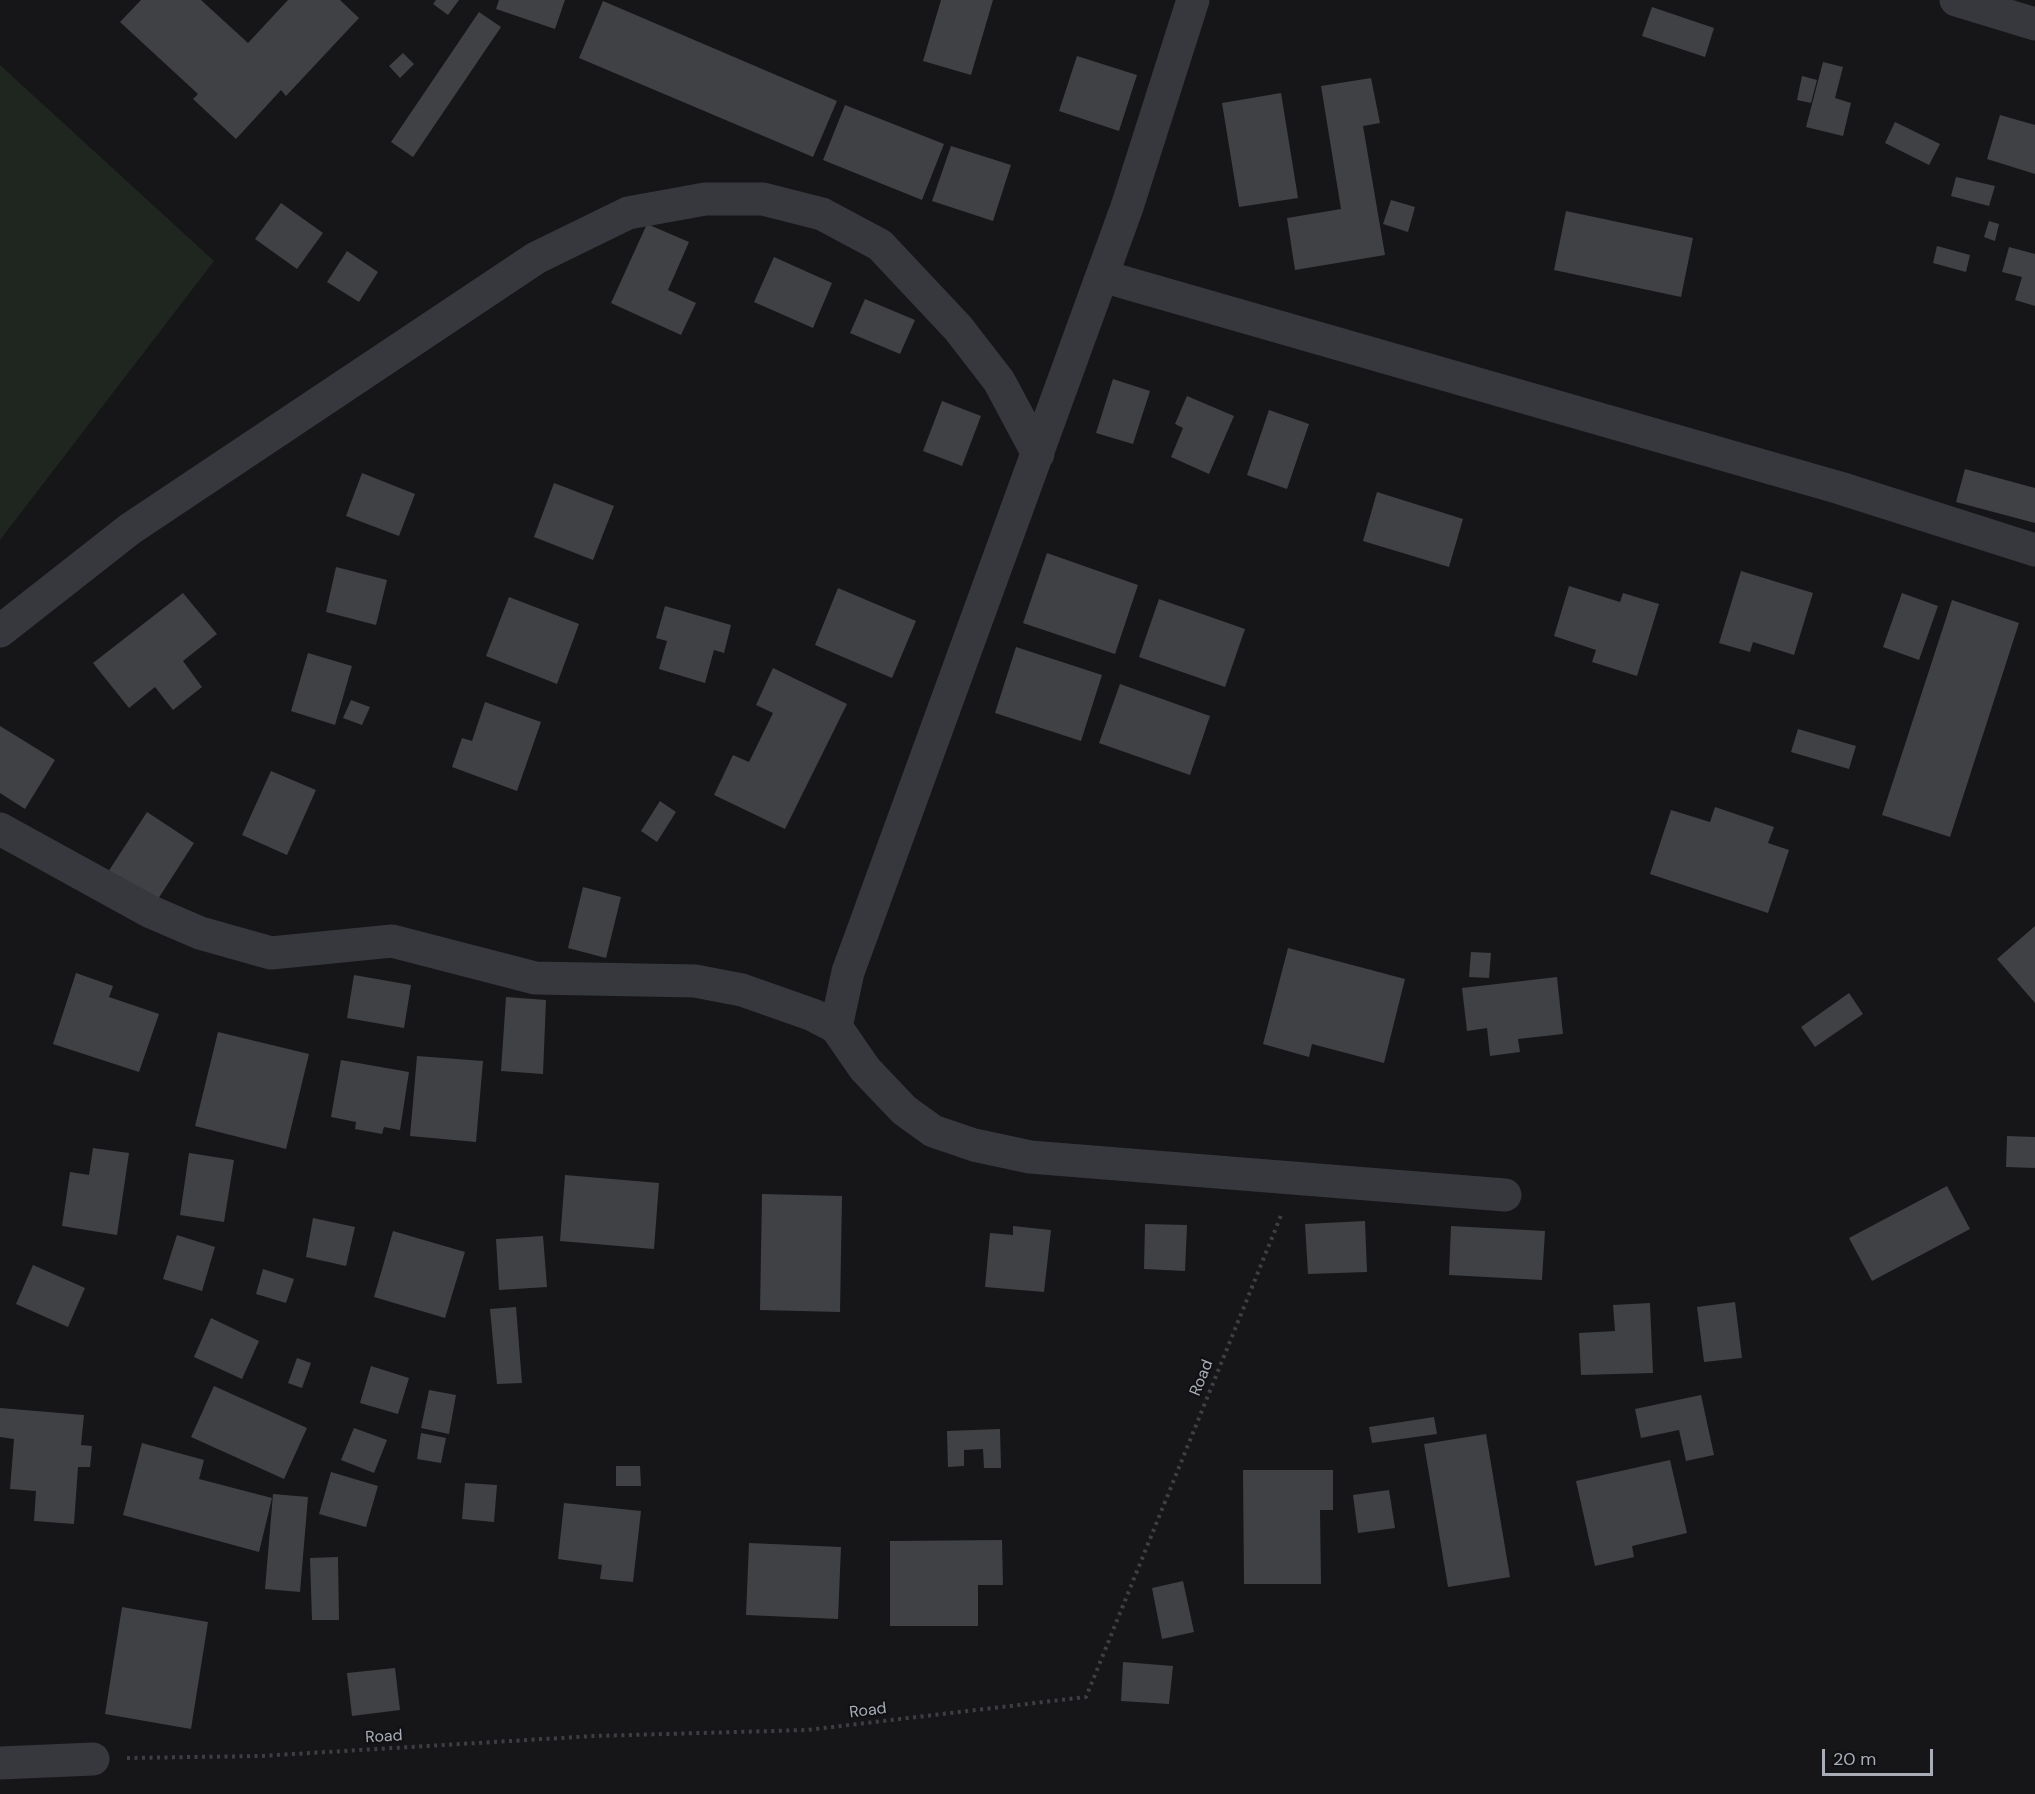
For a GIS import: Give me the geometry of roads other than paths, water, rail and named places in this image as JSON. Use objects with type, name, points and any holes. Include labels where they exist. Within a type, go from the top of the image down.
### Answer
[{"type":"street","points":[[836,1027],[848,972],[1102,276],[1194,0]]},
{"type":"street","points":[[1956,0],[2035,24]]},
{"type":"street","points":[[0,632],[139,523],[536,258],[628,213],[705,199],[763,199],[822,214],[880,245],[972,346],[999,381],[1038,454]]},
{"type":"street","points":[[1102,276],[1828,484],[2035,550]]},
{"type":"street","points":[[0,829],[149,911],[200,933],[270,953],[392,941],[535,978],[695,981],[742,990],[813,1015],[836,1027],[865,1069],[904,1110],[933,1131],[951,1138],[1030,1157],[1505,1195]]},
{"type":"street","points":[[0,1764],[93,1758]]}]
